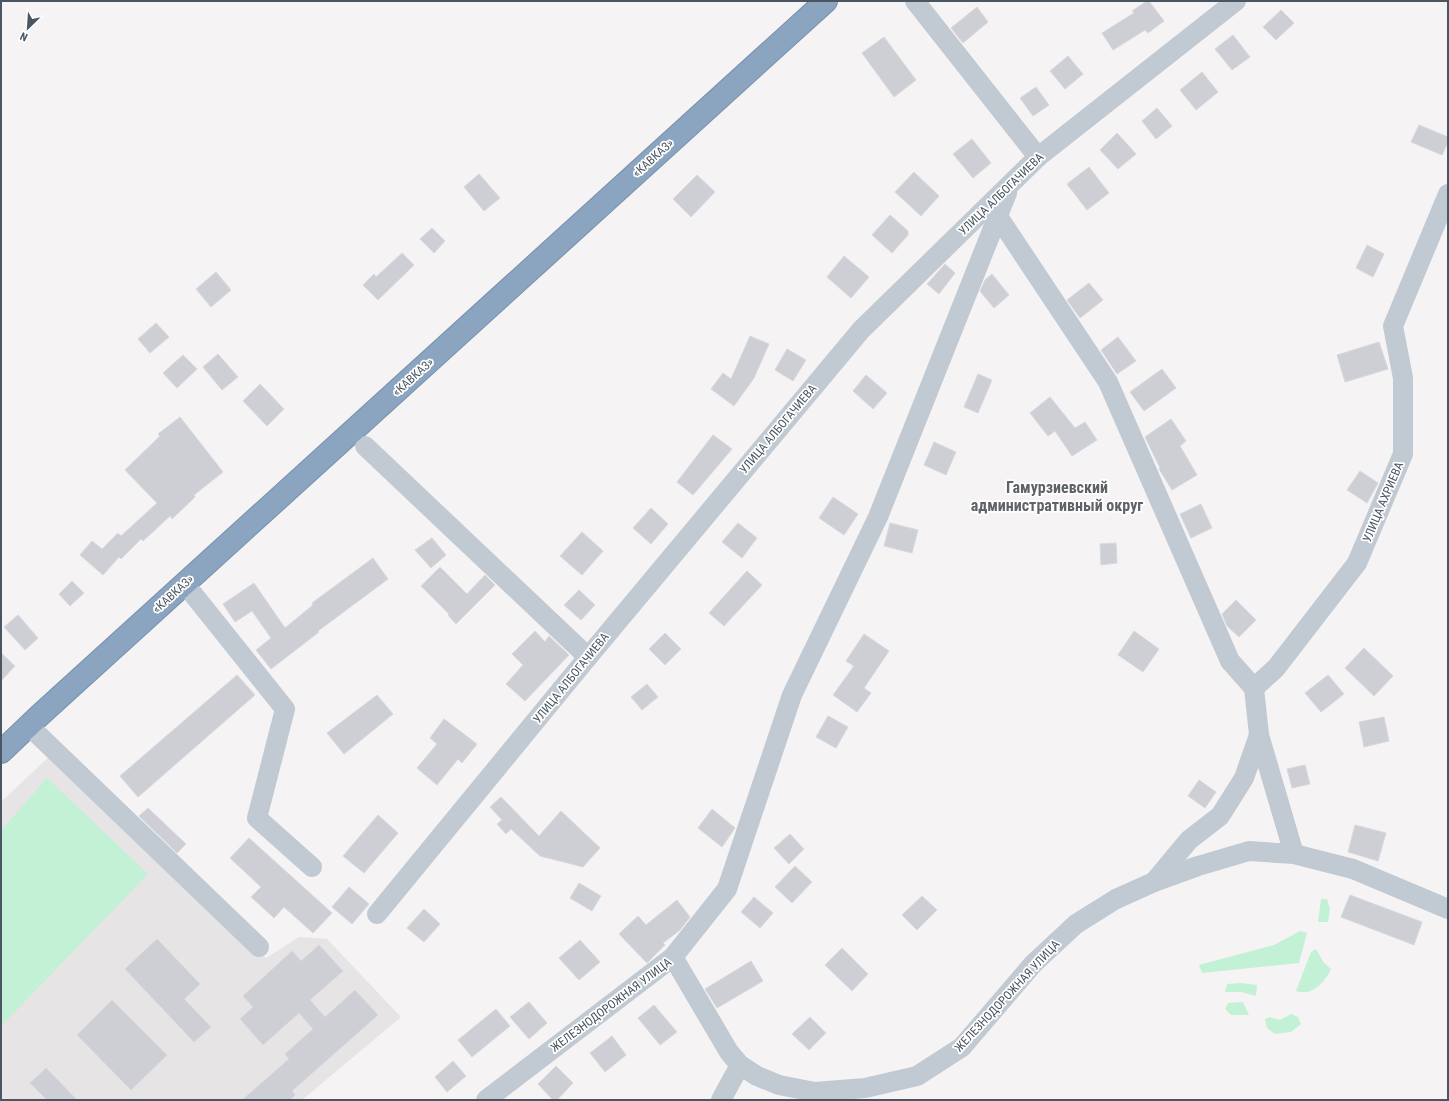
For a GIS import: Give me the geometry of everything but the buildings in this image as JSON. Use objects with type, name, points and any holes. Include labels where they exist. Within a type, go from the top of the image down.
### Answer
[{"type":"highway","name":"«КАВКАЗ»","points":[[1,752],[28,725],[826,1]]},
{"type":"street","points":[[915,1],[1038,157]]},
{"type":"street","name":"УЛИЦА АЛБОГАЧИЕВА","points":[[377,914],[588,657],[861,330],[1038,157],[1236,1]]},
{"type":"street","points":[[673,957],[727,889],[792,695],[878,517],[997,215],[1012,182]]},
{"type":"street","name":"УЛИЦА АХРИЕВА","points":[[1254,688],[1276,668],[1357,563],[1403,454],[1403,378],[1393,326],[1448,194]]},
{"type":"street","points":[[997,215],[1108,382],[1230,661],[1254,688],[1259,735],[1294,854]]},
{"type":"street","points":[[365,446],[588,657]]},
{"type":"street","points":[[185,584],[285,709],[257,818],[312,867]]},
{"type":"street","points":[[28,725],[259,948]]},
{"type":"street","points":[[1154,882],[1189,840],[1220,816],[1244,778],[1259,735]]},
{"type":"street","name":"ЖЕЛЕЗНОДОРОЖНАЯ УЛИЦА","points":[[486,1100],[673,957],[729,1052],[740,1065],[757,1076],[779,1085],[815,1092],[865,1088],[917,1076],[962,1047],[1033,964],[1076,924],[1116,900],[1154,882],[1198,866],[1249,851],[1294,854],[1353,869],[1448,909]]},
{"type":"street","points":[[721,1100],[740,1065]]},
{"type":"shaded area","points":[[52,754],[266,958],[299,937],[327,939],[401,1017],[302,1100],[1,1100],[1,802]]},
{"type":"green space","points":[[47,778],[148,874],[1,1026],[1,831]]},
{"type":"green space","points":[[1321,899],[1327,899],[1330,909],[1328,922],[1318,922]]},
{"type":"green space","points":[[1300,931],[1307,933],[1299,963],[1202,973],[1199,965],[1274,945]]},
{"type":"green space","points":[[1316,949],[1324,963],[1331,969],[1322,983],[1313,990],[1307,992],[1296,991],[1311,952]]},
{"type":"green space","points":[[1240,983],[1257,985],[1256,996],[1241,992],[1225,992],[1227,984]]},
{"type":"green space","points":[[1243,1002],[1249,1015],[1231,1015],[1225,1009],[1228,1003]]},
{"type":"green space","points":[[1291,1014],[1298,1017],[1301,1024],[1291,1032],[1275,1034],[1267,1028],[1265,1019],[1270,1017],[1280,1020]]},
{"type":"district","name":"Гамурзиевский административный округ","points":[[1057,496]]}]
